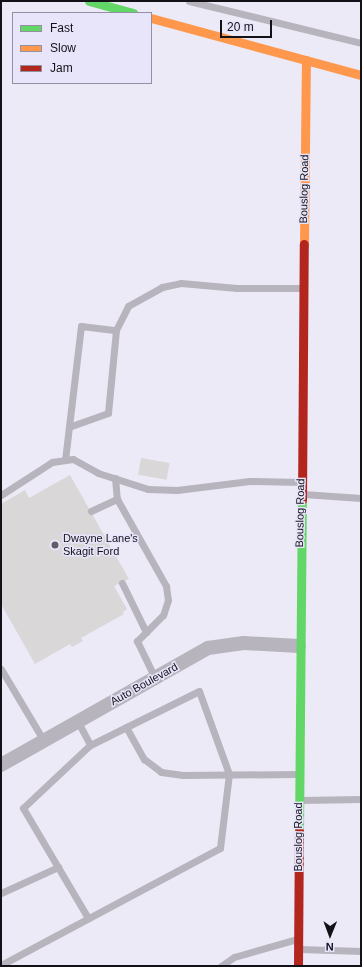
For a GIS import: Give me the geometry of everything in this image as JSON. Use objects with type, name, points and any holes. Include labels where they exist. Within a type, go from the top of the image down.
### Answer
[{"type":"street","points":[[89,1],[129,12]]},
{"type":"street","points":[[152,18],[361,75]]},
{"type":"street","name":"Bouslog Road","points":[[298,966],[300,494],[306,60]]},
{"type":"street","name":"Auto Boulevard","points":[[1,765],[208,648],[244,643],[299,646]]},
{"type":"lane","points":[[189,1],[361,43]]},
{"type":"lane","points":[[69,427],[108,413],[116,330],[128,306],[162,287],[181,283],[237,288],[303,288]]},
{"type":"lane","points":[[65,460],[81,326],[116,330]]},
{"type":"lane","points":[[1,495],[52,462],[73,459],[98,473],[148,489],[177,490],[249,480],[301,482]]},
{"type":"lane","points":[[115,478],[117,499],[166,586],[168,600],[163,615],[138,641],[155,678]]},
{"type":"lane","points":[[300,494],[361,498]]},
{"type":"lane","points":[[91,511],[117,499]]},
{"type":"lane","points":[[122,582],[146,632]]},
{"type":"lane","points":[[1,669],[44,741]]},
{"type":"lane","points":[[1,965],[220,848],[229,774],[199,691],[90,744],[23,808],[88,918]]},
{"type":"lane","points":[[78,722],[90,744]]},
{"type":"lane","points":[[126,727],[144,759],[161,772],[183,775],[298,774]]},
{"type":"lane","points":[[298,800],[361,799]]},
{"type":"lane","points":[[1,893],[58,867]]},
{"type":"lane","points":[[221,966],[234,957],[298,939]]},
{"type":"lane","points":[[298,949],[361,951]]},
{"type":"building","points":[[141,458],[170,463],[167,480],[138,475]]},
{"type":"building","name":"Dwayne Lane's Skagit Ford","points":[[70,475],[129,579],[114,586],[127,609],[123,612],[124,614],[81,638],[83,641],[72,647],[70,644],[35,664],[1,604],[1,504],[25,490],[29,498]]},
{"type":"traffic: fast","points":[[89,1],[129,12]]},
{"type":"traffic: fast","points":[[299,831],[302,500]]},
{"type":"traffic: slow","points":[[152,18],[361,75]]},
{"type":"traffic: slow","points":[[304,244],[306,60]]},
{"type":"traffic: jam","points":[[302,500],[304,244]]},
{"type":"traffic: jam","points":[[298,966],[299,831]]},
{"type":"place","name":"Dwayne Lane's Skagit Ford","points":[[55,545]]}]
